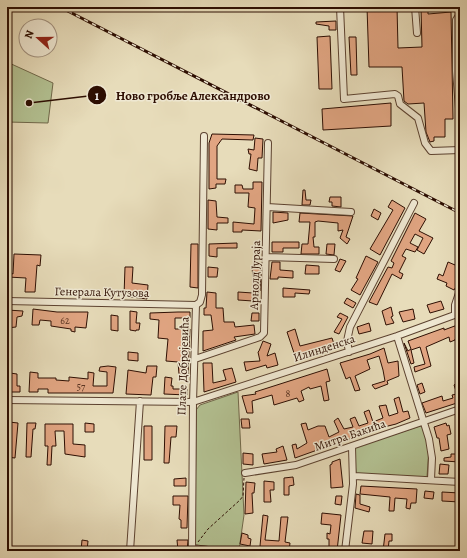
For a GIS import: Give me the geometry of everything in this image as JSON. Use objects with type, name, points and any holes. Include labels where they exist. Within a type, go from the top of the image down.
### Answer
[{"type":"street","points":[[340,7],[344,99],[395,94],[398,96],[400,104],[418,118],[425,143],[431,151],[460,150]]},
{"type":"street","points":[[415,7],[417,33]]},
{"type":"street","points":[[459,109],[456,71],[456,20],[460,14]]},
{"type":"street","name":"Плате Добројевића","points":[[192,550],[193,402],[196,305],[200,302],[202,295],[204,136]]},
{"type":"street","name":"Арнолд Јураја","points":[[195,359],[263,335],[267,257],[268,143]]},
{"type":"street","points":[[349,352],[347,341],[350,327],[414,203]]},
{"type":"street","points":[[267,207],[351,212]]},
{"type":"street","points":[[267,257],[334,259]]},
{"type":"street","points":[[457,314],[455,305],[460,290]]},
{"type":"street","name":"Генерала Кутузова","points":[[7,301],[196,305]]},
{"type":"street","name":"Илинденска","points":[[7,400],[193,402],[397,336],[457,314]]},
{"type":"street","points":[[397,336],[431,448],[431,479]]},
{"type":"street","points":[[130,551],[140,402]]},
{"type":"street","name":"Митра Бакића","points":[[245,473],[296,465],[352,447],[423,420],[460,409]]},
{"type":"street","points":[[345,551],[354,476],[352,447]]},
{"type":"street","points":[[354,476],[431,479],[460,482]]},
{"type":"street","points":[[192,550],[216,551]]},
{"type":"path","points":[[192,550],[208,529],[243,496],[245,473]]},
{"type":"green space","points":[[7,62],[53,83],[48,123],[7,122]]},
{"type":"green space","points":[[238,392],[244,515],[239,550],[195,545],[196,410],[200,405]]},
{"type":"green space","points":[[423,425],[429,447],[427,477],[356,474],[354,448]]},
{"type":"building","points":[[367,7],[397,7],[398,48],[422,47],[421,8],[428,7],[428,14],[451,12],[453,119],[445,119],[445,137],[434,137],[434,141],[430,142],[426,132],[424,103],[408,104],[404,101],[402,67],[369,67]]},
{"type":"building","points":[[336,21],[336,30],[329,30],[329,26],[316,24],[316,22]]},
{"type":"building","points":[[330,36],[332,89],[319,89],[317,37]]},
{"type":"building","points":[[349,37],[356,37],[357,75],[351,75]]},
{"type":"building","points":[[391,103],[391,126],[323,130],[322,109]]},
{"type":"building","points":[[212,134],[254,135],[253,140],[222,139],[217,146],[217,179],[226,179],[225,184],[216,184],[216,188],[209,189],[209,143]]},
{"type":"building","points":[[255,138],[263,139],[262,158],[258,158],[257,171],[249,169],[251,154],[249,154],[248,149],[254,150]]},
{"type":"building","points":[[253,182],[262,182],[261,231],[242,230],[242,232],[233,232],[233,222],[254,224],[255,208],[248,207],[249,193],[235,193],[235,185],[242,185],[243,189],[253,189]]},
{"type":"building","points":[[303,190],[305,190],[306,200],[311,200],[310,205],[302,205]]},
{"type":"building","points":[[330,197],[341,197],[341,207],[332,206],[332,202],[329,202]]},
{"type":"building","points":[[208,200],[216,201],[217,217],[228,218],[228,223],[217,223],[217,230],[208,229]]},
{"type":"building","points":[[392,200],[405,208],[380,255],[370,249],[393,210],[388,207]]},
{"type":"building","points":[[374,209],[381,213],[378,220],[371,216]]},
{"type":"building","points":[[273,212],[288,213],[288,220],[273,223]]},
{"type":"building","points":[[300,213],[353,216],[346,237],[350,239],[347,244],[340,238],[343,230],[338,231],[338,223],[318,221],[315,222],[315,237],[313,237],[314,247],[319,247],[319,254],[301,254],[302,244],[308,244],[310,222],[299,222]]},
{"type":"building","points":[[415,213],[426,219],[419,231],[433,238],[424,254],[417,250],[423,238],[415,234],[410,243],[418,247],[415,252],[406,249],[402,256],[406,258],[399,272],[403,274],[401,279],[392,274],[377,305],[369,302],[388,267],[392,268],[394,263],[391,261]]},
{"type":"building","points":[[272,242],[299,242],[299,248],[283,248],[283,252],[272,252]]},
{"type":"building","points":[[237,243],[237,248],[217,248],[217,257],[209,256],[209,244]]},
{"type":"building","points":[[191,244],[198,244],[198,288],[190,287]]},
{"type":"building","points":[[327,244],[335,244],[334,255],[326,254]]},
{"type":"building","points":[[460,252],[460,280],[454,290],[446,286],[447,283],[437,279],[439,274],[443,276],[448,262],[455,265]]},
{"type":"building","points":[[14,254],[41,255],[40,266],[37,265],[35,292],[25,292],[26,278],[8,277],[8,272],[13,274]]},
{"type":"building","points":[[366,256],[378,262],[360,295],[351,290],[358,279],[356,278]]},
{"type":"building","points":[[340,259],[346,261],[340,272],[335,270]]},
{"type":"building","points":[[272,262],[280,262],[280,270],[293,271],[293,278],[278,277],[278,279],[270,279]]},
{"type":"building","points":[[306,265],[319,266],[319,274],[305,274]]},
{"type":"building","points":[[125,267],[133,267],[132,283],[148,285],[147,299],[124,296]]},
{"type":"building","points":[[208,267],[218,268],[217,277],[208,277]]},
{"type":"building","points":[[252,268],[261,268],[260,291],[254,291],[255,277],[253,277]]},
{"type":"building","points":[[283,288],[310,290],[309,294],[295,293],[295,297],[283,297]]},
{"type":"building","points":[[207,292],[216,293],[216,308],[223,308],[224,322],[234,322],[235,327],[254,325],[255,334],[234,337],[236,340],[203,351],[203,331],[213,330],[211,315],[204,315]]},
{"type":"building","points":[[238,292],[253,293],[253,301],[238,300]]},
{"type":"building","points":[[347,298],[356,303],[353,308],[344,303]]},
{"type":"building","points":[[441,301],[444,309],[430,313],[427,305]]},
{"type":"building","points":[[391,307],[393,316],[391,317],[394,323],[386,325],[382,311]]},
{"type":"building","points":[[33,309],[57,312],[88,312],[86,328],[75,327],[75,332],[71,331],[71,329],[51,326],[51,321],[40,320],[39,325],[32,325]]},
{"type":"building","points":[[413,309],[415,319],[403,322],[399,312]]},
{"type":"building","points":[[7,310],[23,311],[22,316],[17,317],[16,327],[7,328]]},
{"type":"building","points":[[130,311],[137,312],[136,323],[140,323],[139,330],[130,330]]},
{"type":"building","points":[[190,312],[190,318],[175,318],[175,329],[190,329],[188,374],[179,374],[178,362],[166,361],[168,339],[158,338],[159,320],[150,319],[150,313]]},
{"type":"building","points":[[252,313],[259,313],[259,321],[251,321]]},
{"type":"building","points":[[340,313],[348,317],[339,334],[334,332],[342,319],[337,317]]},
{"type":"building","points":[[111,315],[118,316],[118,331],[111,330]]},
{"type":"building","points":[[369,323],[371,331],[359,334],[357,327]]},
{"type":"building","points":[[460,324],[460,336],[455,340],[450,342],[449,337],[426,347],[431,366],[415,372],[414,367],[425,364],[420,347],[411,350],[414,363],[411,364],[404,343],[408,351],[411,349],[408,341]]},
{"type":"building","points":[[295,329],[300,346],[332,338],[334,344],[295,356],[287,332]]},
{"type":"building","points":[[263,341],[271,344],[267,356],[275,353],[278,365],[267,368],[266,365],[246,371],[244,362],[260,361],[258,352]]},
{"type":"building","points":[[384,348],[388,363],[398,361],[399,376],[387,381],[388,384],[375,389],[372,385],[385,381],[383,370],[379,356],[367,360],[370,369],[355,376],[360,390],[355,391],[350,377],[346,379],[340,363]]},
{"type":"building","points":[[128,352],[138,353],[138,361],[128,360]]},
{"type":"building","points":[[203,363],[212,363],[213,383],[226,380],[223,370],[232,368],[236,382],[204,392]]},
{"type":"building","points":[[147,366],[157,366],[156,377],[153,377],[151,395],[126,394],[128,370],[146,373]]},
{"type":"building","points":[[100,367],[116,367],[113,393],[48,393],[48,389],[38,389],[38,392],[29,392],[30,372],[38,373],[38,378],[56,378],[56,380],[69,381],[69,377],[88,379],[88,372],[94,373],[93,386],[107,386],[107,372],[99,371]]},
{"type":"building","points":[[327,369],[330,381],[326,382],[329,400],[324,401],[321,386],[310,389],[309,387],[301,391],[304,400],[299,402],[297,398],[274,405],[272,395],[252,401],[253,413],[247,413],[242,396],[256,394],[255,392]]},
{"type":"building","points":[[10,373],[17,374],[17,386],[20,386],[20,392],[9,392]]},
{"type":"building","points":[[165,377],[172,378],[171,386],[173,386],[173,389],[187,389],[187,395],[164,394]]},
{"type":"building","points":[[458,382],[460,402],[426,413],[422,403],[442,396],[443,401],[453,398],[452,395],[457,394],[454,385]]},
{"type":"building","points":[[422,383],[425,392],[420,394],[417,385]]},
{"type":"building","points":[[399,397],[403,412],[408,411],[410,418],[396,424],[364,432],[349,439],[334,441],[334,444],[295,458],[292,445],[296,444],[297,449],[307,443],[301,424],[306,423],[308,430],[318,426],[325,426],[329,437],[339,432],[334,421],[338,418],[344,429],[353,427],[350,419],[355,417],[359,426],[368,423],[364,412],[369,410],[373,422],[383,418],[379,406],[386,405],[389,416],[398,413],[394,399]]},
{"type":"building","points":[[241,419],[249,419],[250,428],[242,428]]},
{"type":"building","points":[[9,422],[18,423],[15,458],[7,457]]},
{"type":"building","points":[[27,423],[36,423],[35,429],[33,429],[31,457],[26,457]]},
{"type":"building","points":[[85,423],[94,424],[94,432],[85,432]]},
{"type":"building","points":[[446,423],[447,426],[449,425],[451,434],[447,435],[449,449],[441,451],[439,438],[437,438],[434,427]]},
{"type":"building","points":[[45,424],[73,424],[73,444],[85,445],[85,457],[65,454],[64,431],[55,431],[56,446],[52,446],[51,465],[47,465],[48,446],[45,446]]},
{"type":"building","points":[[144,426],[152,426],[152,460],[144,460]]},
{"type":"building","points":[[165,426],[177,426],[176,437],[171,437],[169,463],[164,463]]},
{"type":"building","points":[[283,446],[287,460],[264,464],[262,454],[277,452],[276,449]]},
{"type":"building","points":[[243,453],[253,454],[253,465],[243,464]]},
{"type":"building","points":[[451,454],[456,454],[456,457],[460,457],[460,462],[444,461],[444,458],[451,457]]},
{"type":"building","points":[[340,459],[343,487],[331,488],[330,465],[332,462]]},
{"type":"building","points":[[440,464],[449,465],[448,474],[439,474]]},
{"type":"building","points":[[293,477],[294,485],[289,486],[289,495],[284,495],[284,478]]},
{"type":"building","points":[[186,478],[186,486],[174,486],[174,479]]},
{"type":"building","points":[[264,481],[274,482],[274,490],[270,490],[271,502],[264,502]]},
{"type":"building","points":[[246,482],[255,483],[254,493],[252,493],[253,513],[245,514]]},
{"type":"building","points":[[361,486],[417,489],[416,503],[411,503],[410,509],[406,508],[407,499],[395,498],[394,511],[389,511],[390,497],[360,494]]},
{"type":"building","points":[[425,491],[434,492],[433,499],[424,498]]},
{"type":"building","points":[[442,492],[460,493],[460,502],[442,501]]},
{"type":"building","points":[[356,494],[360,495],[360,504],[370,507],[369,512],[355,508]]},
{"type":"building","points":[[173,496],[188,496],[187,528],[181,528],[181,520],[179,519],[180,505],[173,505]]},
{"type":"building","points":[[336,496],[342,496],[341,505],[335,504]]},
{"type":"building","points":[[322,513],[341,515],[337,551],[329,551],[329,539],[327,539],[327,533],[330,534],[331,525],[321,524]]},
{"type":"building","points":[[263,515],[268,516],[265,540],[279,541],[281,517],[288,517],[285,542],[290,543],[289,551],[263,548],[260,546]]},
{"type":"building","points":[[364,531],[373,531],[372,544],[362,543]]},
{"type":"building","points":[[242,533],[248,535],[248,538],[251,539],[250,546],[240,544]]},
{"type":"building","points":[[385,534],[392,534],[392,541],[389,541],[388,551],[383,551]]},
{"type":"building","points":[[82,540],[88,541],[87,551],[81,551]]},
{"type":"building","points":[[177,540],[188,540],[187,551],[178,551]]},
{"type":"railway","points":[[60,7],[460,213]]},
{"type":"place","name":"Ново гробље Александрово","points":[[29,103]]}]
